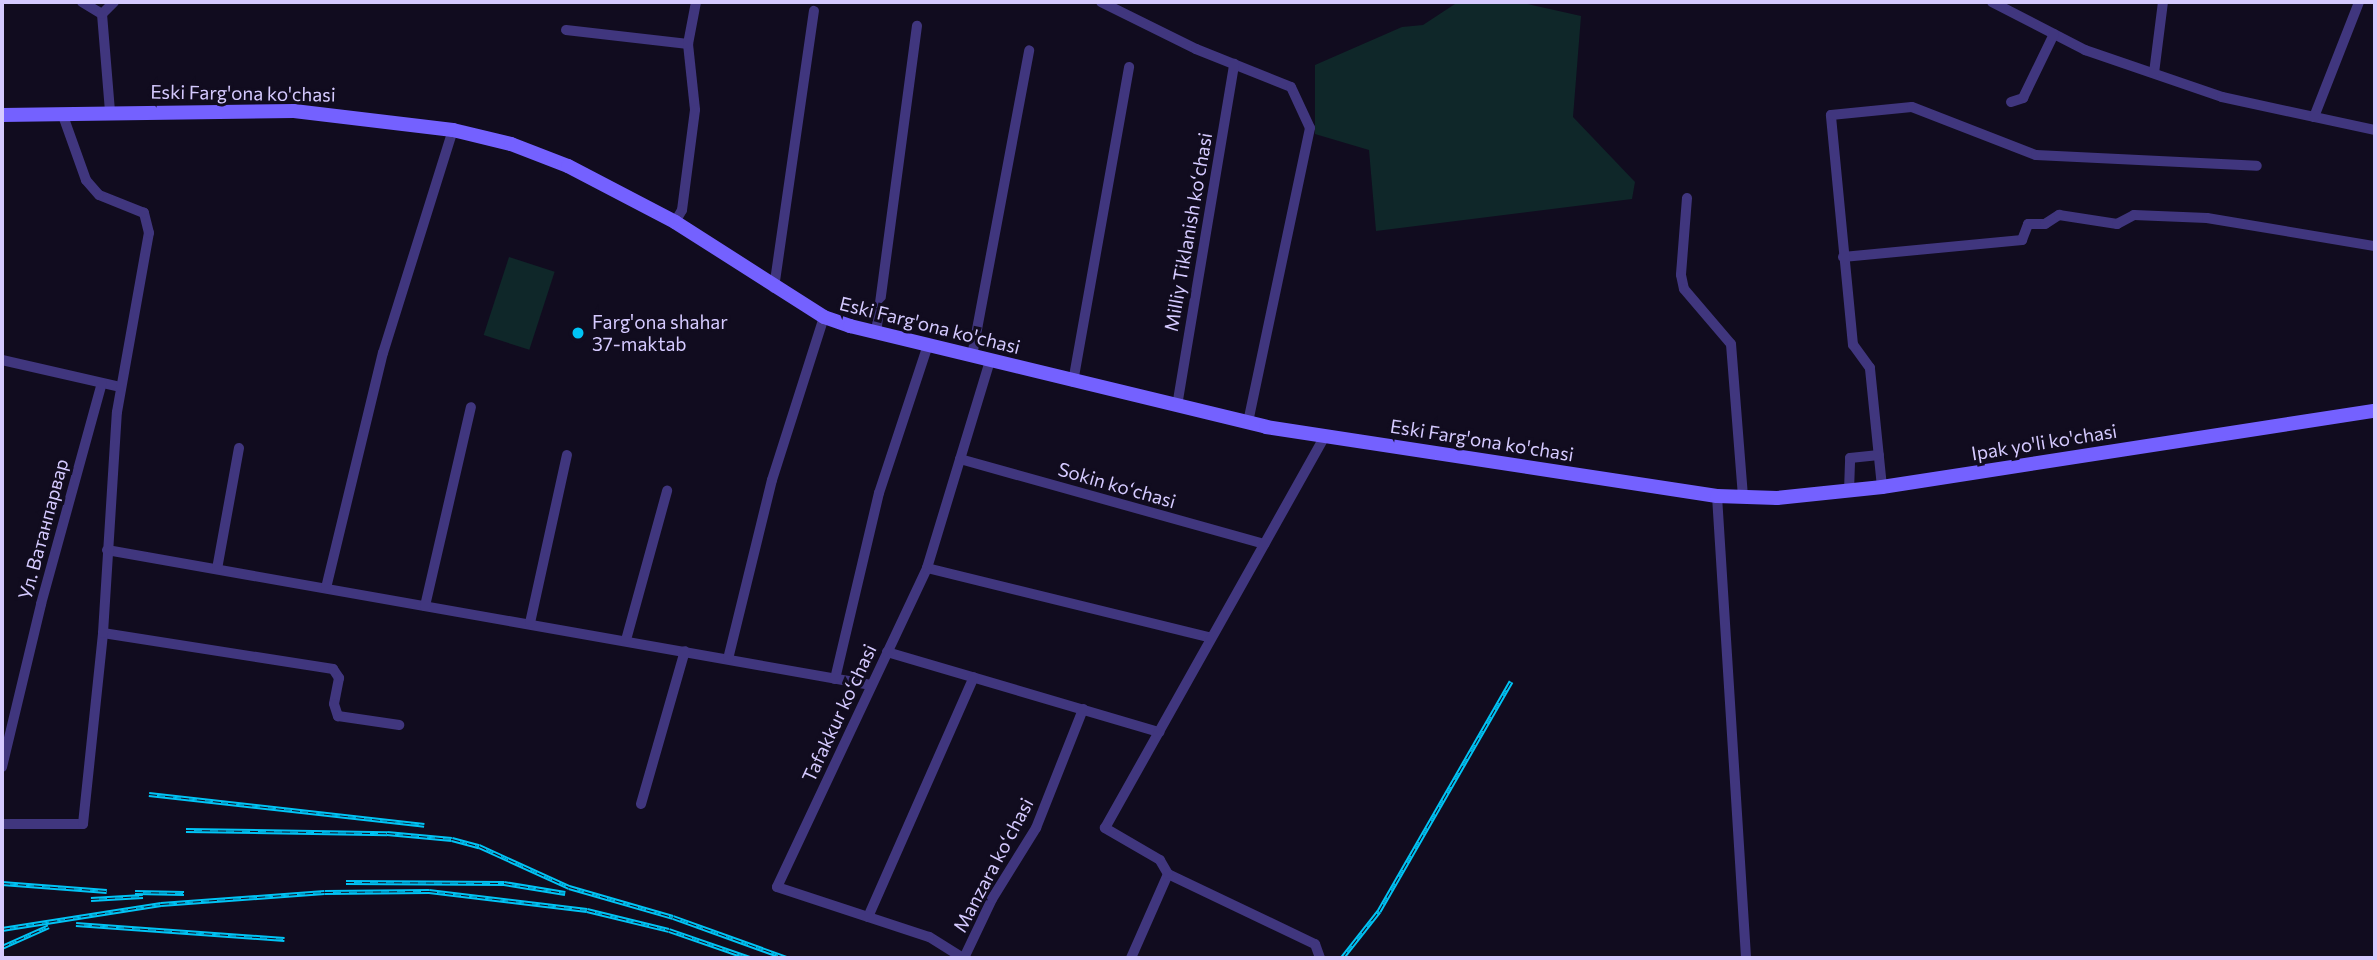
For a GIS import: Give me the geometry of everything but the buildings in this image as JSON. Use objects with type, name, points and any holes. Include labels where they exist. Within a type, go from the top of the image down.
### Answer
[{"type":"main road","name":"Eski Farg'ona ko'chasi","points":[[2,115],[110,111],[294,111],[453,130],[539,154],[675,222],[774,288],[824,317],[1073,382],[1248,423],[1717,496]]},
{"type":"main road","name":"Ipak yo'li ko'chasi","points":[[1717,496],[1743,498],[1882,487],[2375,411]]},
{"type":"street","points":[[82,2],[102,14]]},
{"type":"street","points":[[110,111],[102,14],[114,2]]},
{"type":"street","points":[[675,222],[682,210],[695,110],[688,44],[696,2]]},
{"type":"street","points":[[1101,2],[1234,64],[1292,87],[1310,128],[1248,423]]},
{"type":"street","points":[[1992,2],[2085,50],[2222,97],[2375,130]]},
{"type":"street","points":[[2154,73],[2163,2]]},
{"type":"street","points":[[2314,117],[2359,2]]},
{"type":"street","points":[[774,288],[814,11]]},
{"type":"street","points":[[876,332],[917,26]]},
{"type":"street","points":[[566,30],[688,44]]},
{"type":"street","points":[[2011,102],[2023,98],[2054,34]]},
{"type":"street","points":[[972,356],[1029,50]]},
{"type":"street","name":"Milliy Tiklanish koʻchasi","points":[[1177,406],[1234,64]]},
{"type":"street","points":[[1073,382],[1129,67]]},
{"type":"street","points":[[1882,487],[1870,368],[1853,345],[1831,115],[1912,107],[2036,155],[2257,166]]},
{"type":"street","points":[[2,824],[83,824],[103,633],[121,387],[149,233],[144,213],[99,195],[86,180],[67,137],[62,113]]},
{"type":"street","points":[[326,588],[383,354],[453,130]]},
{"type":"street","points":[[1686,198],[1681,275],[1684,289],[1731,344],[1743,498]]},
{"type":"street","points":[[1843,257],[2022,240],[2028,224],[2045,224],[2059,215],[2117,223],[2134,215],[2207,218],[2375,246]]},
{"type":"street","points":[[728,659],[772,480],[824,317]]},
{"type":"street","points":[[835,679],[879,493],[928,345]]},
{"type":"street","points":[[2,374],[4,360],[121,387]]},
{"type":"street","name":"Tafakkur koʻchasi","points":[[964,958],[929,937],[777,887],[927,568],[990,360]]},
{"type":"street","name":"Ул. Ватанпарвар","points":[[2,767],[41,604],[102,383]]},
{"type":"street","points":[[425,606],[471,407]]},
{"type":"street","points":[[1320,958],[1315,944],[1168,874],[1160,860],[1105,828],[1325,436]]},
{"type":"street","points":[[217,569],[239,448]]},
{"type":"street","points":[[530,623],[567,455]]},
{"type":"street","points":[[1849,491],[1850,458],[1879,455]]},
{"type":"street","name":"Sokin koʻchasi","points":[[960,459],[1264,544]]},
{"type":"street","points":[[626,640],[667,491]]},
{"type":"street","points":[[1717,496],[1746,958]]},
{"type":"street","points":[[107,550],[872,685]]},
{"type":"street","points":[[927,568],[1211,638]]},
{"type":"street","points":[[103,633],[333,669],[340,678],[334,704],[338,716],[399,725]]},
{"type":"street","points":[[642,804],[685,651]]},
{"type":"street","points":[[887,652],[1159,732]]},
{"type":"street","points":[[868,917],[974,677]]},
{"type":"street","name":"Manzara koʻchasi","points":[[964,958],[992,900],[1036,828],[1083,709]]},
{"type":"street","points":[[1131,958],[1168,874]]},
{"type":"green space","points":[[1458,2],[1519,2],[1581,16],[1573,117],[1635,182],[1632,199],[1376,231],[1369,150],[1315,134],[1315,65],[1402,27],[1423,25]]},
{"type":"green space","points":[[509,257],[555,272],[529,350],[484,335]]},
{"type":"railway","points":[[1342,958],[1379,911],[1511,681]]},
{"type":"railway","points":[[149,794],[424,825]]},
{"type":"railway","points":[[186,830],[387,833],[452,839],[479,846],[569,887],[673,917],[787,958]]},
{"type":"railway","points":[[346,882],[504,883],[565,893]]},
{"type":"railway","points":[[2,883],[107,891]]},
{"type":"railway","points":[[2,929],[161,904],[325,892],[429,891],[587,910],[669,930],[750,958]]},
{"type":"railway","points":[[135,892],[184,893]]},
{"type":"railway","points":[[91,899],[143,896]]},
{"type":"railway","points":[[76,924],[284,939]]},
{"type":"railway","points":[[2,947],[49,926]]},
{"type":"place","name":"Farg'ona shahar 37-maktab","points":[[578,333]]}]
